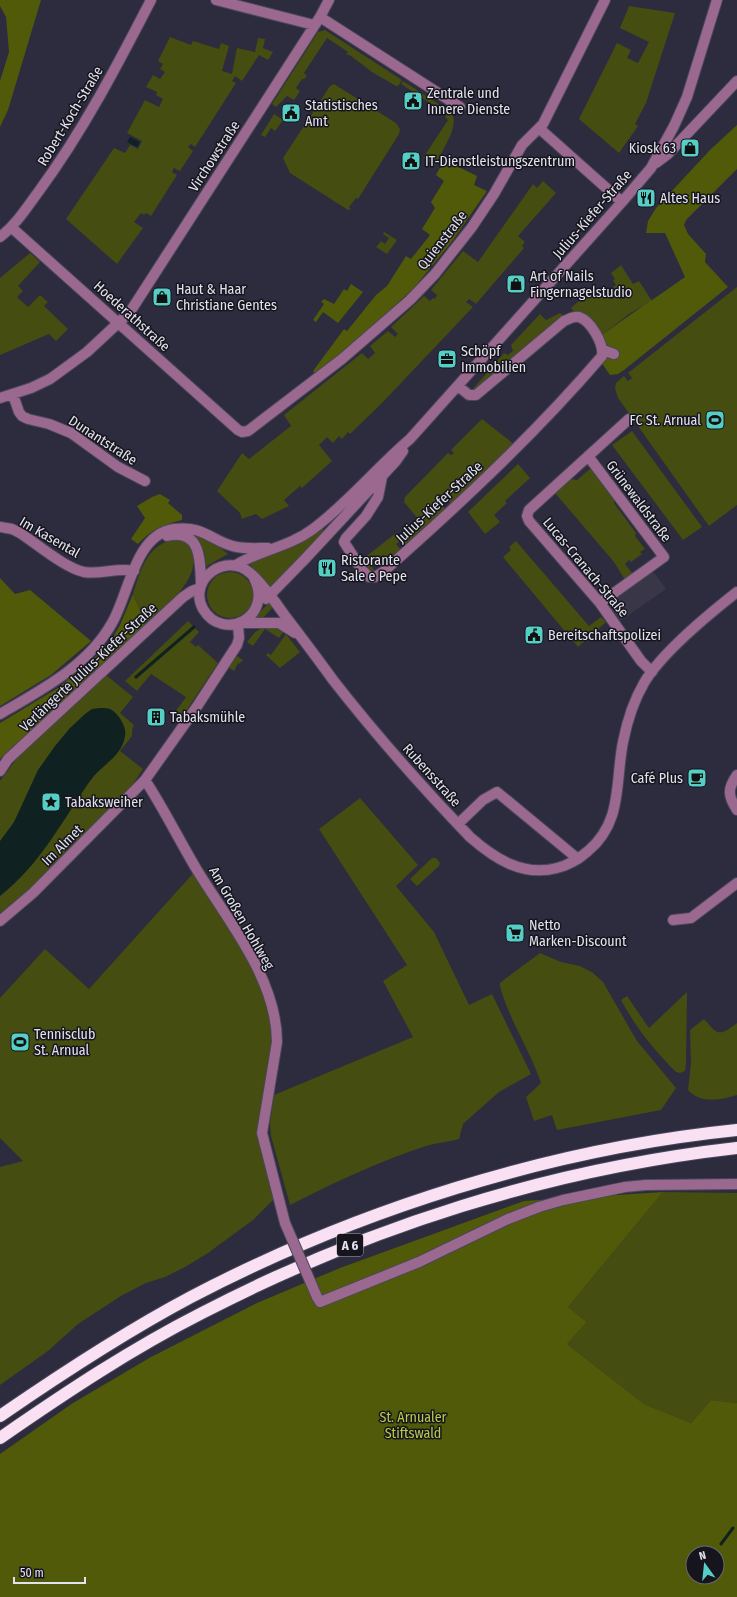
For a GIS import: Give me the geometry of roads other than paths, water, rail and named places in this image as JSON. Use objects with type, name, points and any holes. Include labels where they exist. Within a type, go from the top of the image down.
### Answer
[{"type":"highway","name":"A 6","points":[[0,1416],[109,1345],[191,1297],[280,1255],[370,1218],[487,1179],[543,1164],[640,1144],[737,1130]]},
{"type":"highway","name":"A 6","points":[[0,1438],[115,1362],[166,1332],[238,1295],[338,1250],[429,1217],[498,1195],[550,1181],[645,1162],[737,1148]]},
{"type":"street","name":"Robert-Koch-Straße","points":[[0,237],[12,227],[55,169],[84,126],[151,0]]},
{"type":"street","points":[[216,0],[317,21],[460,107]]},
{"type":"street","name":"Virchowstraße","points":[[0,398],[31,388],[56,375],[87,352],[130,312],[329,0]]},
{"type":"street","name":"Quienstraße","points":[[233,426],[242,432],[248,431],[342,359],[410,300],[435,274],[472,226],[494,194],[522,145],[540,129],[605,0]]},
{"type":"street","name":"Julius-Kiefer-Straße","points":[[651,168],[687,97],[717,0]]},
{"type":"street","name":"Julius-Kiefer-Straße","points":[[201,587],[209,573],[215,568],[235,565],[247,558],[290,543],[313,528],[410,439],[651,168],[668,154],[737,80]]},
{"type":"street","points":[[677,119],[692,128]]},
{"type":"street","points":[[540,129],[622,202]]},
{"type":"street","name":"Hoederathstraße","points":[[12,227],[233,426]]},
{"type":"street","points":[[458,386],[469,396],[476,395],[564,321],[570,318],[578,317],[584,321],[598,337],[603,350],[614,354]]},
{"type":"street","name":"Julius-Kiefer-Straße","points":[[382,477],[378,497],[366,516],[344,542],[362,570],[369,577],[375,577],[382,572],[461,503],[562,402],[602,356],[603,350]]},
{"type":"street","name":"Dunantstraße","points":[[13,395],[22,416],[49,424],[71,433],[118,467],[145,481]]},
{"type":"street","name":"Lucas-Cranach-Straße","points":[[629,419],[529,510],[527,516],[529,521],[600,603],[641,661],[652,672]]},
{"type":"street","name":"Julius-Kiefer-Straße","points":[[239,623],[249,617],[396,462],[410,439]]},
{"type":"street","name":"Grünewaldstraße","points":[[588,456],[664,557],[600,603]]},
{"type":"street","name":"Im Kasental","points":[[0,528],[12,529],[20,533],[70,566],[84,572],[124,569],[134,571]]},
{"type":"street","points":[[0,714],[54,682],[89,654],[99,643],[113,622],[134,571],[147,546],[154,537],[160,533],[186,528],[202,531],[238,548],[276,548]]},
{"type":"street","points":[[147,546],[159,538],[172,535],[185,537],[192,540],[200,554],[200,602],[207,614],[218,622],[225,624],[239,623]]},
{"type":"street","points":[[226,543],[232,550],[235,565],[246,570],[270,595]]},
{"type":"street","points":[[254,578],[260,592],[257,607]]},
{"type":"street","name":"Verlängerte Julius-Kiefer-Straße","points":[[0,771],[8,759],[183,597],[201,587]]},
{"type":"street","name":"Rubensstraße","points":[[270,595],[380,738],[458,824],[487,852],[505,862],[525,870],[548,871],[578,860],[595,846],[603,836],[611,821],[617,790],[623,743],[637,699],[644,683],[652,672],[683,639],[737,592]]},
{"type":"street","name":"Rubensstraße","points":[[239,623],[279,623],[289,628],[302,638]]},
{"type":"street","name":"Im Almet","points":[[0,921],[33,893],[145,780],[196,708],[237,645],[239,638],[239,623]]},
{"type":"street","points":[[737,776],[732,782],[729,791],[732,803],[737,810]]},
{"type":"street","name":"Am Großen Hohlweg","points":[[145,780],[197,869],[251,956],[271,1001],[277,1027],[277,1042],[262,1133],[285,1223],[320,1302],[419,1262],[508,1219],[539,1207],[563,1200],[624,1187],[646,1185],[737,1184]]},
{"type":"street","points":[[458,824],[483,800],[497,792],[578,860]]},
{"type":"street","points":[[673,920],[691,918],[737,883]]},
{"type":"waterway","points":[[136,677],[194,627]]},
{"type":"waterway","points":[[721,1544],[733,1528]]},
{"type":"place","name":"Zentrale und Innere Dienste","points":[[413,101]]},
{"type":"place","name":"Statistisches Amt","points":[[291,113]]},
{"type":"place","name":"Kiosk 63","points":[[690,148]]},
{"type":"place","name":"IT-Dienstleistungszentrum","points":[[411,161]]},
{"type":"place","name":"Altes Haus","points":[[646,198]]},
{"type":"place","name":"Art of Nails Fingernagelstudio","points":[[516,284]]},
{"type":"place","name":"Haut & Haar Christiane Gentes","points":[[162,297]]},
{"type":"place","name":"Schöpf Immobilien","points":[[447,359]]},
{"type":"place","name":"FC St. Arnual","points":[[715,420]]},
{"type":"place","name":"Ristorante Sale e Pepe","points":[[327,568]]},
{"type":"place","name":"Bereitschaftspolizei","points":[[534,635]]},
{"type":"place","name":"Tabaksmühle","points":[[156,717]]},
{"type":"place","name":"Café Plus","points":[[697,778]]},
{"type":"place","name":"Tabaksweiher","points":[[51,802]]},
{"type":"place","name":"Netto Marken-Discount","points":[[515,933]]},
{"type":"place","name":"Tennisclub St. Arnual","points":[[20,1042]]},
{"type":"park label","name":"St. Arnualer Stiftswald","points":[[413,1426]]}]
